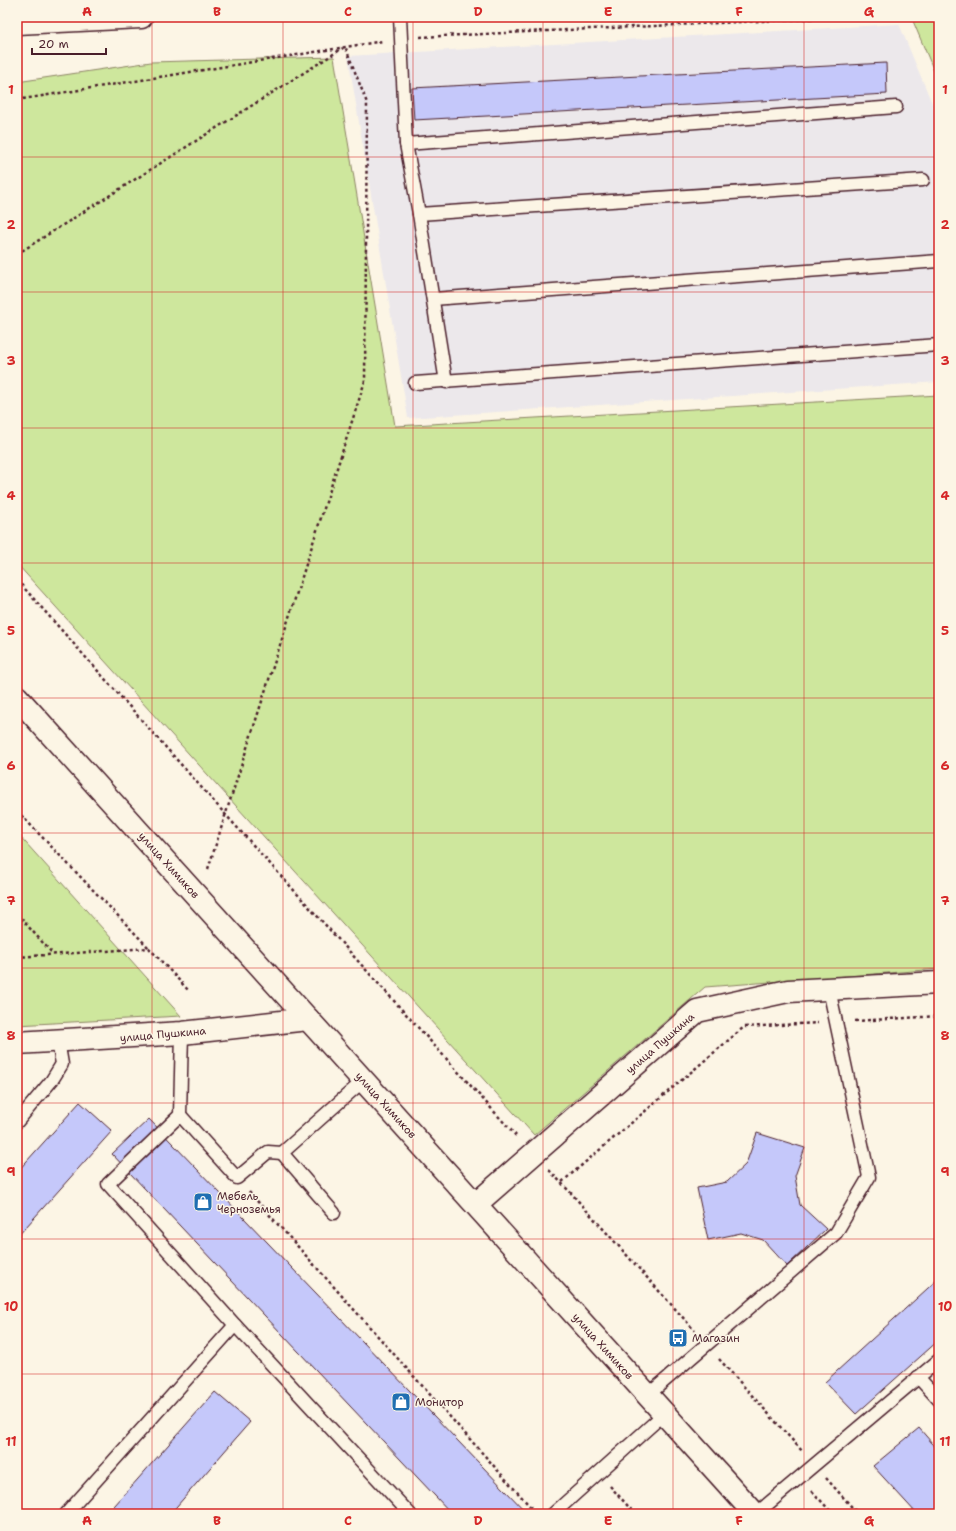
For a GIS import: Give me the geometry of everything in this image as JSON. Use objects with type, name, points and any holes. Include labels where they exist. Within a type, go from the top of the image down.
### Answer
[{"type":"street","points":[[17,23],[141,17]]},
{"type":"street","name":"улица Химиков","points":[[17,697],[756,1514]]},
{"type":"street","name":"улица Пушкина","points":[[476,1204],[697,1011],[788,992],[939,983]]},
{"type":"street","name":"улица Пушкина","points":[[17,1043],[182,1033],[308,1019]]},
{"type":"lane","points":[[400,17],[406,144],[420,214],[446,382]]},
{"type":"lane","points":[[406,144],[896,107]]},
{"type":"lane","points":[[420,214],[923,180]]},
{"type":"lane","points":[[433,299],[939,261]]},
{"type":"lane","points":[[415,383],[446,382],[939,345]]},
{"type":"lane","points":[[648,1395],[836,1233],[870,1177],[829,989]]},
{"type":"lane","points":[[182,1033],[180,1115],[237,1178],[268,1152],[282,1153],[334,1213]]},
{"type":"lane","points":[[17,1122],[52,1080],[62,1064],[58,1041]]},
{"type":"lane","points":[[282,1153],[364,1080]]},
{"type":"lane","points":[[180,1115],[108,1184],[235,1325],[410,1514]]},
{"type":"lane","points":[[66,1514],[235,1325]]},
{"type":"lane","points":[[756,1514],[939,1360]]},
{"type":"lane","points":[[918,1377],[939,1400]]},
{"type":"lane","points":[[553,1514],[665,1413]]},
{"type":"path","points":[[413,38],[846,17]]},
{"type":"path","points":[[17,100],[345,46]]},
{"type":"path","points":[[17,254],[345,46]]},
{"type":"path","points":[[208,869],[365,381],[367,103],[345,46]]},
{"type":"path","points":[[17,580],[225,814],[534,1154],[562,1182],[858,1514]]},
{"type":"path","points":[[17,811],[189,991]]},
{"type":"path","points":[[17,914],[54,954]]},
{"type":"path","points":[[17,957],[149,948]]},
{"type":"path","points":[[562,1182],[744,1027],[939,1016]]},
{"type":"path","points":[[237,1178],[536,1514]]},
{"type":"path","points":[[598,1474],[635,1514]]},
{"type":"path","points":[[800,1477],[834,1514]]},
{"type":"shaded area","points":[[899,24],[939,120],[939,382],[408,418],[348,56]]},
{"type":"green space","points":[[939,20],[939,83],[913,21]]},
{"type":"green space","points":[[334,57],[395,426],[939,395],[939,969],[705,987],[534,1135],[17,564],[17,82],[151,62]]},
{"type":"green space","points":[[17,833],[181,1016],[17,1025]]},
{"type":"building","points":[[886,63],[887,94],[414,120],[412,88]]},
{"type":"building","points":[[80,1102],[112,1131],[17,1237],[17,1172]]},
{"type":"building","points":[[149,1119],[528,1514],[452,1514],[112,1154]]},
{"type":"building","points":[[757,1133],[805,1148],[795,1176],[800,1205],[826,1229],[787,1266],[763,1240],[741,1233],[708,1240],[697,1188],[727,1182],[746,1164]]},
{"type":"building","points":[[939,1278],[939,1340],[856,1414],[825,1382]]},
{"type":"building","points":[[215,1392],[250,1422],[170,1514],[107,1514]]},
{"type":"building","points":[[919,1428],[939,1451],[939,1514],[917,1514],[873,1466]]},
{"type":"place","name":"Мебель Черноземья","points":[[203,1202]]},
{"type":"place","name":"Магазин","points":[[678,1338]]},
{"type":"place","name":"Монитор","points":[[401,1402]]}]
